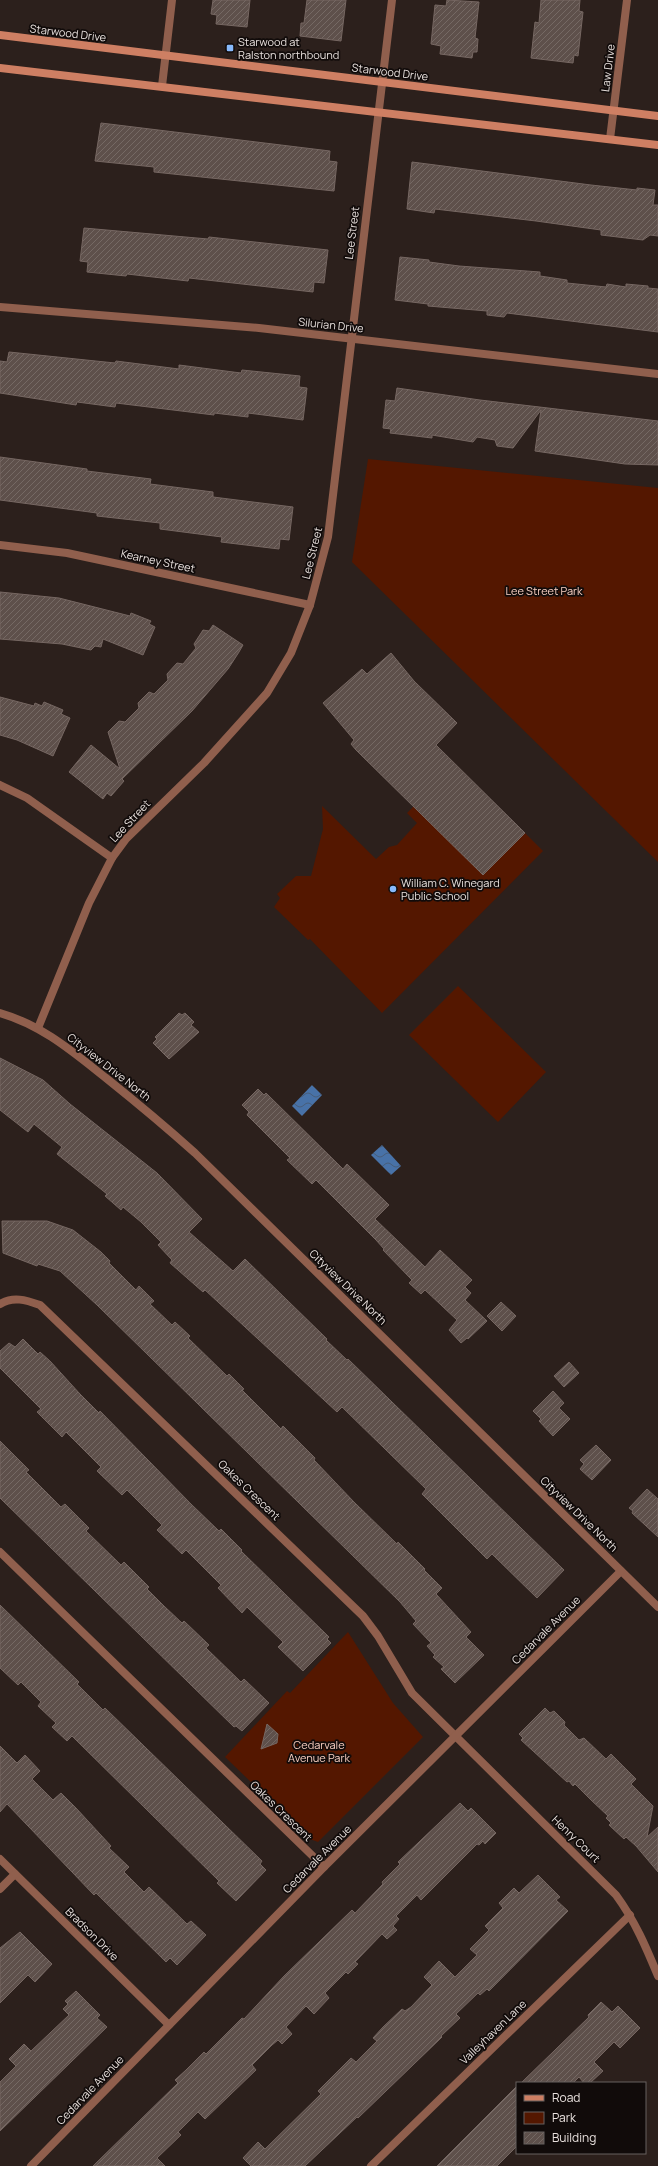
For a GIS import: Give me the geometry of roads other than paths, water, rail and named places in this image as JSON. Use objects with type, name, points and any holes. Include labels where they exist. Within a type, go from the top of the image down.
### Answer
[{"type":"street","points":[[162,86],[172,0]]},
{"type":"street","name":"Lee Street","points":[[38,1028],[89,903],[112,858],[126,839],[204,763],[267,693],[291,653],[310,605],[328,537],[343,424],[392,0]]},
{"type":"street","name":"Law Drive","points":[[610,139],[627,0]]},
{"type":"street","name":"Starwood Drive","points":[[0,35],[166,57],[658,116]]},
{"type":"street","points":[[0,68],[378,111],[658,145]]},
{"type":"street","name":"Silurian Drive","points":[[0,306],[259,328],[658,374]]},
{"type":"street","name":"Kearney Street","points":[[0,545],[67,553],[310,605]]},
{"type":"street","points":[[0,785],[28,798],[112,858]]},
{"type":"street","name":"Cityview Drive North","points":[[0,1013],[38,1028],[93,1068],[195,1153],[658,1607]]},
{"type":"street","name":"Oakes Crescent","points":[[0,1304],[6,1301],[23,1299],[40,1305],[58,1321],[363,1616],[378,1636],[412,1693],[454,1736]]},
{"type":"street","name":"Oakes Crescent","points":[[0,1552],[324,1867]]},
{"type":"street","name":"Cedarvale Avenue","points":[[31,2166],[324,1867],[621,1571]]},
{"type":"street","name":"Henry Court","points":[[454,1736],[616,1895],[630,1915],[642,1937],[658,1976]]},
{"type":"street","name":"Bradson Drive","points":[[0,1859],[169,2025]]},
{"type":"street","points":[[0,1889],[15,1874]]},
{"type":"street","name":"Valleyhaven Lane","points":[[371,2166],[630,1915]]},
{"type":"water","points":[[312,1085],[322,1095],[302,1116],[292,1106]]},
{"type":"water","points":[[382,1145],[401,1166],[391,1175],[371,1155]]},
{"type":"place","name":"Starwood at Ralston northbound","points":[[230,48]]},
{"type":"place","name":"William C. Winegard Public School","points":[[393,889]]},
{"type":"park label","name":"Lee Street Park","points":[[544,591]]},
{"type":"park label","name":"Cedarvale Avenue Park","points":[[319,1751]]}]
